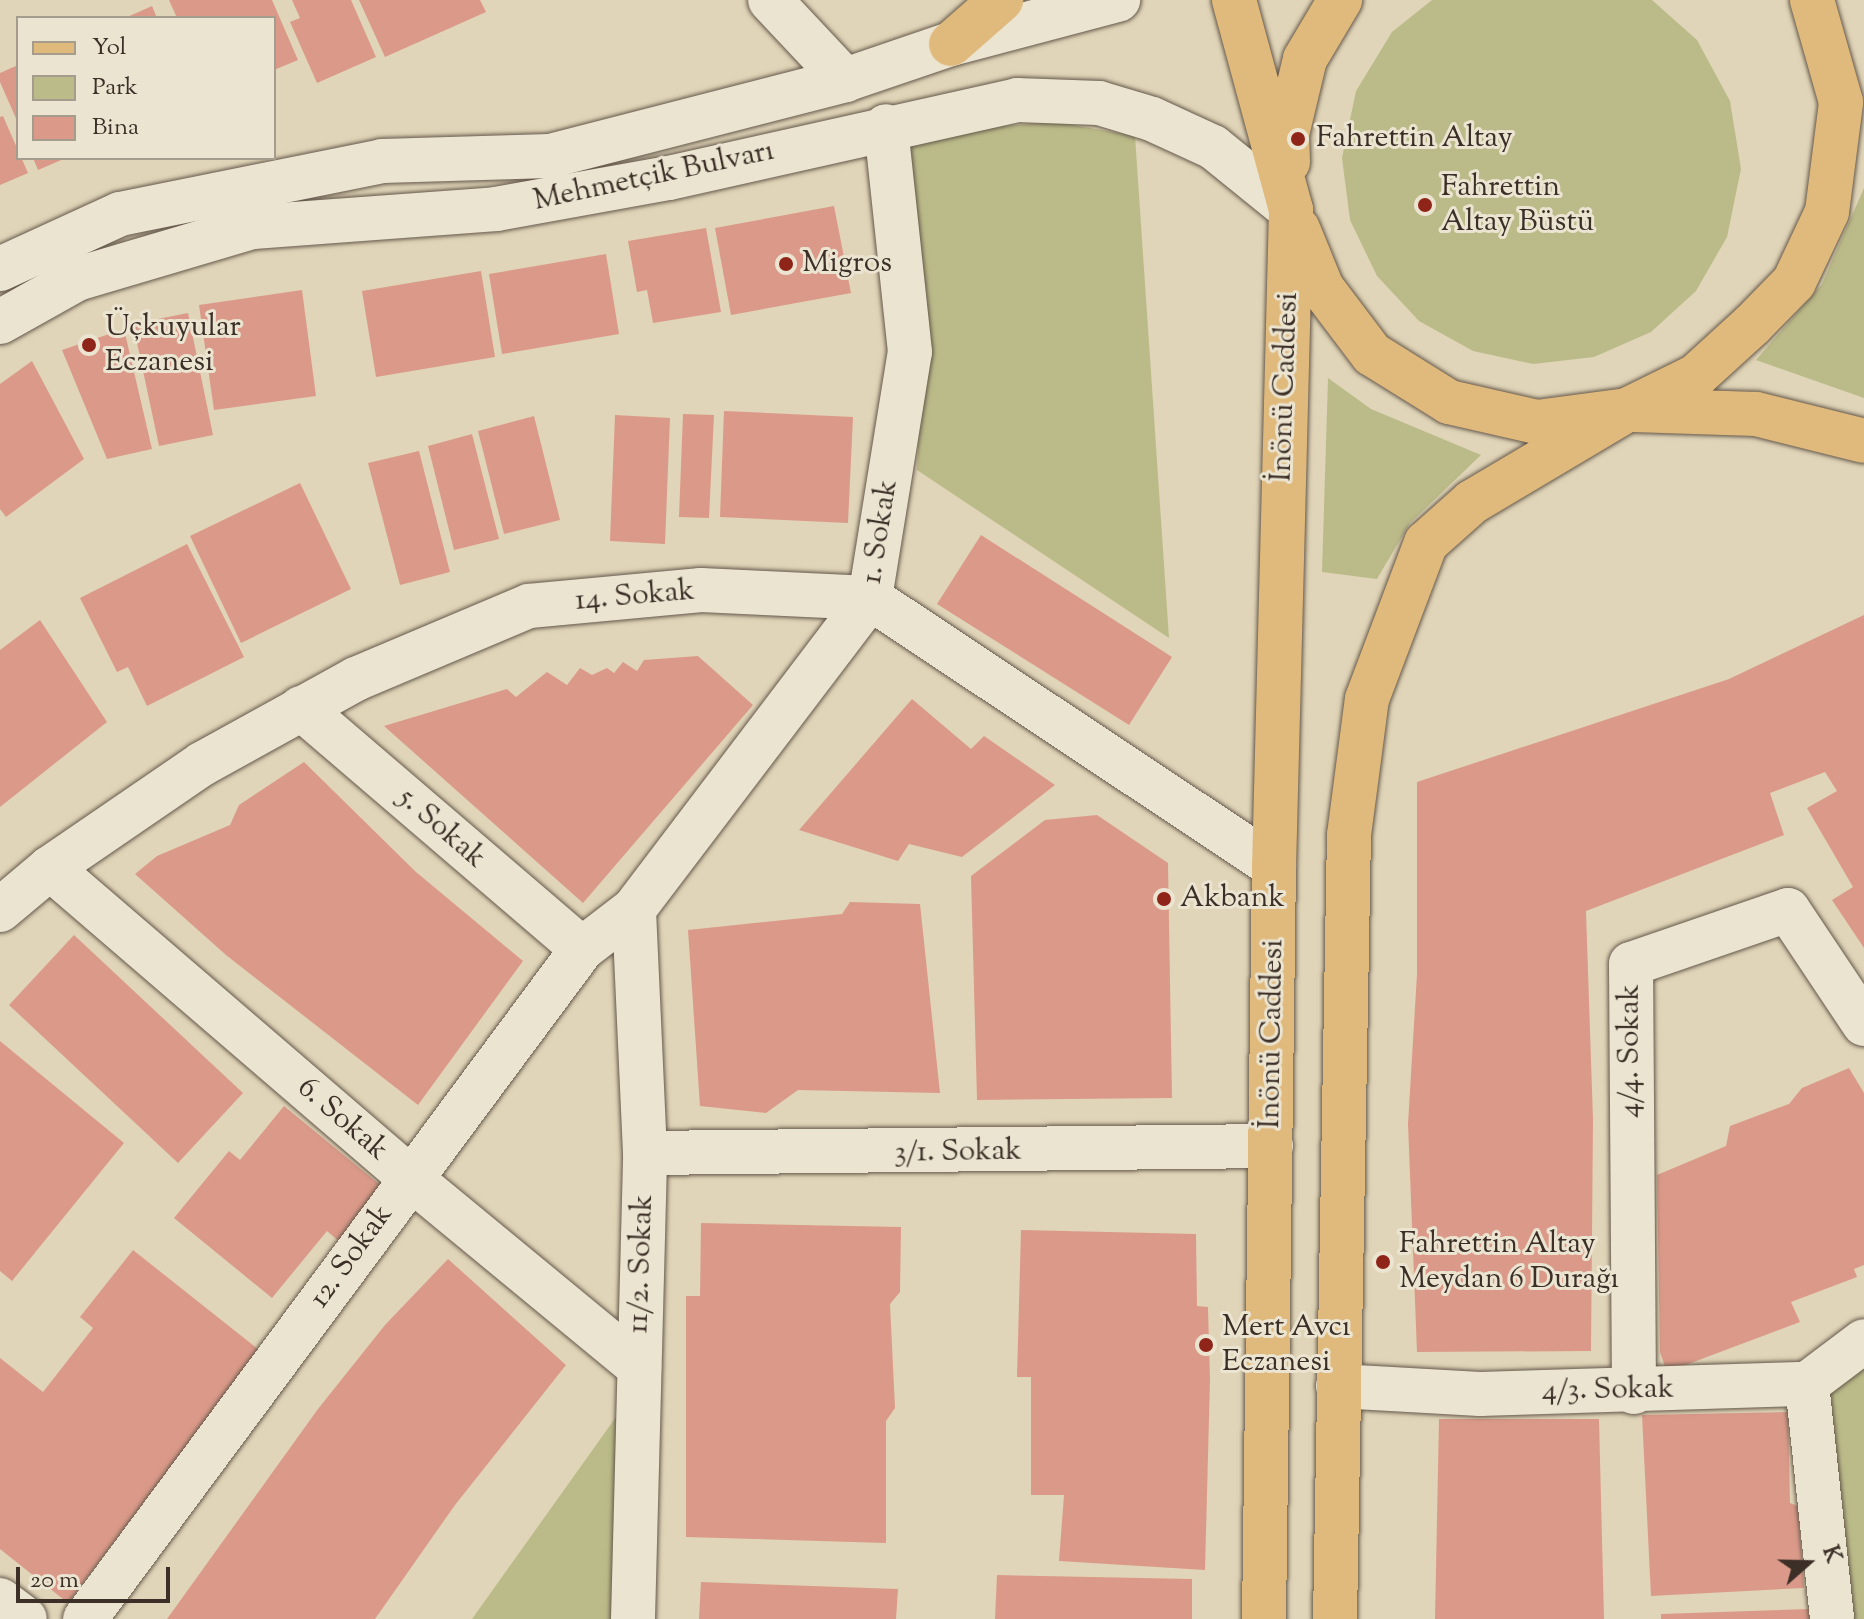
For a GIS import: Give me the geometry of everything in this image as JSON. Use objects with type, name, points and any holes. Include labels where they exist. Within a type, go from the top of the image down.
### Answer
[{"type":"main road","points":[[951,44],[1001,0]]},
{"type":"main road","points":[[1234,0],[1291,210],[1322,288],[1372,354],[1449,402],[1537,422],[1627,410],[1756,414],[1864,441]]},
{"type":"main road","points":[[1291,210],[1287,134],[1305,59],[1340,0]]},
{"type":"main road","points":[[1335,1619],[1349,835],[1371,685],[1426,543],[1472,502],[1627,410],[1696,376],[1794,282],[1827,212],[1841,102],[1812,0]]},
{"type":"main road","points":[[1821,0],[1864,64]]},
{"type":"main road","name":"İnönü Caddesi","points":[[1264,1619],[1274,866],[1291,210]]},
{"type":"street","points":[[770,0],[845,80]]},
{"type":"street","name":"Mehmetçik Bulvarı","points":[[0,269],[120,214],[382,161],[550,156],[845,80],[951,44],[1118,0]]},
{"type":"street","name":"Mehmetçik Bulvarı","points":[[0,322],[77,279],[253,227],[496,209],[669,178],[886,126],[1017,100],[1099,103],[1152,119],[1213,147],[1291,210]]},
{"type":"street","name":"1. Sokak","points":[[634,909],[870,598],[910,352],[886,126]]},
{"type":"street","name":"14. Sokak","points":[[0,910],[50,868],[202,764],[356,679],[529,606],[701,590],[870,598]]},
{"type":"street","points":[[870,598],[1274,866]]},
{"type":"street","name":"5. Sokak","points":[[301,708],[582,949]]},
{"type":"street","name":"6. Sokak","points":[[50,868],[410,1178],[639,1367]]},
{"type":"street","name":"12. Sokak","points":[[85,1619],[582,949],[634,909]]},
{"type":"street","name":"11/2. Sokak","points":[[633,1619],[645,1153],[634,909]]},
{"type":"street","name":"4/4. Sokak","points":[[1634,1392],[1631,964],[1788,910],[1864,1024]]},
{"type":"street","name":"3/1. Sokak","points":[[645,1153],[1271,1146]]},
{"type":"street","points":[[1832,1619],[1807,1384],[1864,1341]]},
{"type":"street","name":"4/3. Sokak","points":[[1338,1386],[1480,1394],[1634,1392],[1807,1384]]},
{"type":"street","points":[[0,1600],[25,1619]]},
{"type":"green space","points":[[1432,0],[1652,0],[1697,40],[1730,101],[1741,169],[1727,237],[1696,291],[1651,332],[1594,357],[1533,364],[1473,351],[1419,321],[1377,276],[1350,220],[1342,158],[1356,91],[1392,32]]},
{"type":"green space","points":[[1056,122],[1135,136],[1169,638],[917,470],[921,375],[900,134]]},
{"type":"green space","points":[[1864,188],[1864,398],[1756,360],[1822,284]]},
{"type":"green space","points":[[1328,378],[1371,409],[1481,455],[1410,523],[1377,579],[1322,572]]},
{"type":"green space","points":[[1864,1341],[1864,1619],[1832,1619],[1807,1384]]},
{"type":"green space","points":[[621,1410],[613,1619],[472,1619]]},
{"type":"building","points":[[169,0],[272,0],[298,60],[276,69],[276,16],[176,16]]},
{"type":"building","points":[[292,0],[351,0],[376,57],[317,83],[290,22],[300,18]]},
{"type":"building","points":[[359,0],[480,0],[486,12],[385,57]]},
{"type":"building","points":[[152,6],[156,16],[130,16]]},
{"type":"building","points":[[16,66],[16,118],[0,82],[0,73]]},
{"type":"building","points":[[3,116],[16,146],[16,160],[22,160],[28,173],[0,185],[0,117]]},
{"type":"building","points":[[34,160],[61,160],[38,170]]},
{"type":"building","points":[[834,206],[851,293],[731,315],[715,228]]},
{"type":"building","points":[[706,228],[721,312],[653,323],[647,290],[637,292],[628,241]]},
{"type":"building","points":[[606,254],[619,334],[502,354],[489,274]]},
{"type":"building","points":[[481,271],[495,357],[376,377],[362,291]]},
{"type":"building","points":[[302,290],[316,396],[214,410],[199,305]]},
{"type":"building","points":[[188,313],[213,435],[159,446],[133,324]]},
{"type":"building","points":[[124,329],[152,449],[107,459],[62,350]]},
{"type":"building","points":[[32,361],[84,459],[6,517],[0,509],[0,384]]},
{"type":"building","points":[[724,411],[853,417],[848,523],[720,517]]},
{"type":"building","points":[[683,414],[714,415],[709,518],[679,517]]},
{"type":"building","points":[[615,415],[670,418],[665,544],[610,541]]},
{"type":"building","points":[[534,416],[560,520],[504,534],[478,431]]},
{"type":"building","points":[[472,434],[499,539],[454,550],[428,446]]},
{"type":"building","points":[[419,451],[450,572],[400,585],[368,463]]},
{"type":"building","points":[[300,483],[351,589],[241,643],[190,536]]},
{"type":"building","points":[[981,535],[1172,657],[1129,725],[937,604]]},
{"type":"building","points":[[187,544],[244,657],[147,706],[128,667],[117,672],[80,598]]},
{"type":"building","points":[[1864,615],[1864,948],[1832,900],[1853,887],[1807,808],[1837,791],[1825,772],[1770,793],[1784,835],[1586,911],[1593,1120],[1591,1351],[1417,1352],[1408,1124],[1417,974],[1417,782],[1729,679]]},
{"type":"building","points":[[40,620],[107,722],[0,807],[0,650]]},
{"type":"building","points":[[698,656],[753,705],[583,903],[384,726],[507,689],[516,697],[547,672],[567,685],[580,668],[592,675],[607,668],[614,673],[623,662],[637,671],[644,660]]},
{"type":"building","points":[[912,699],[971,749],[984,736],[1055,785],[962,857],[909,844],[898,861],[799,830]]},
{"type":"building","points":[[304,762],[416,872],[523,961],[418,1105],[226,955],[135,874],[157,856],[230,825],[239,805]]},
{"type":"building","points":[[1097,815],[1168,863],[1172,1098],[977,1100],[971,876],[1045,820]]},
{"type":"building","points":[[850,902],[920,904],[940,1093],[798,1090],[766,1113],[700,1106],[688,930],[842,914]]},
{"type":"building","points":[[74,935],[243,1093],[178,1163],[9,1005]]},
{"type":"building","points":[[0,1041],[124,1143],[12,1281],[0,1271]]},
{"type":"building","points":[[1849,1068],[1864,1093],[1864,1265],[1854,1269],[1857,1277],[1791,1302],[1800,1322],[1667,1372],[1660,1352],[1657,1175],[1726,1146],[1730,1126],[1789,1104],[1802,1088]]},
{"type":"building","points":[[284,1106],[385,1189],[341,1243],[327,1231],[272,1298],[174,1218],[229,1151],[240,1160]]},
{"type":"building","points":[[701,1223],[901,1227],[900,1292],[890,1304],[895,1408],[886,1421],[886,1543],[686,1537],[686,1296],[700,1296]]},
{"type":"building","points":[[1021,1230],[1196,1234],[1197,1306],[1208,1307],[1210,1380],[1205,1570],[1059,1561],[1064,1495],[1031,1495],[1031,1377],[1017,1377]]},
{"type":"building","points":[[133,1250],[259,1350],[68,1603],[0,1549],[0,1358],[43,1392],[93,1328],[80,1317]]},
{"type":"building","points":[[448,1259],[566,1365],[455,1505],[375,1619],[167,1619],[318,1409],[385,1325]]},
{"type":"building","points":[[1788,1412],[1790,1503],[1798,1506],[1804,1588],[1651,1596],[1642,1415]]},
{"type":"building","points":[[1439,1419],[1599,1419],[1604,1619],[1435,1619]]},
{"type":"building","points":[[997,1575],[1192,1579],[1192,1619],[995,1619]]},
{"type":"building","points":[[701,1582],[898,1589],[896,1619],[699,1619]]},
{"type":"building","points":[[1809,1609],[1810,1619],[1661,1619],[1661,1614]]},
{"type":"place","name":"Fahrettin Altay","points":[[1298,139]]},
{"type":"place","name":"Fahrettin Altay Büstü","points":[[1425,205]]},
{"type":"place","name":"Migros","points":[[786,264]]},
{"type":"place","name":"Üçkuyular Eczanesi","points":[[89,345]]},
{"type":"place","name":"Akbank","points":[[1164,899]]},
{"type":"place","name":"Fahrettin Altay Meydan 6 Durağı","points":[[1383,1262]]},
{"type":"place","name":"Mert Avcı Eczanesi","points":[[1206,1345]]}]
